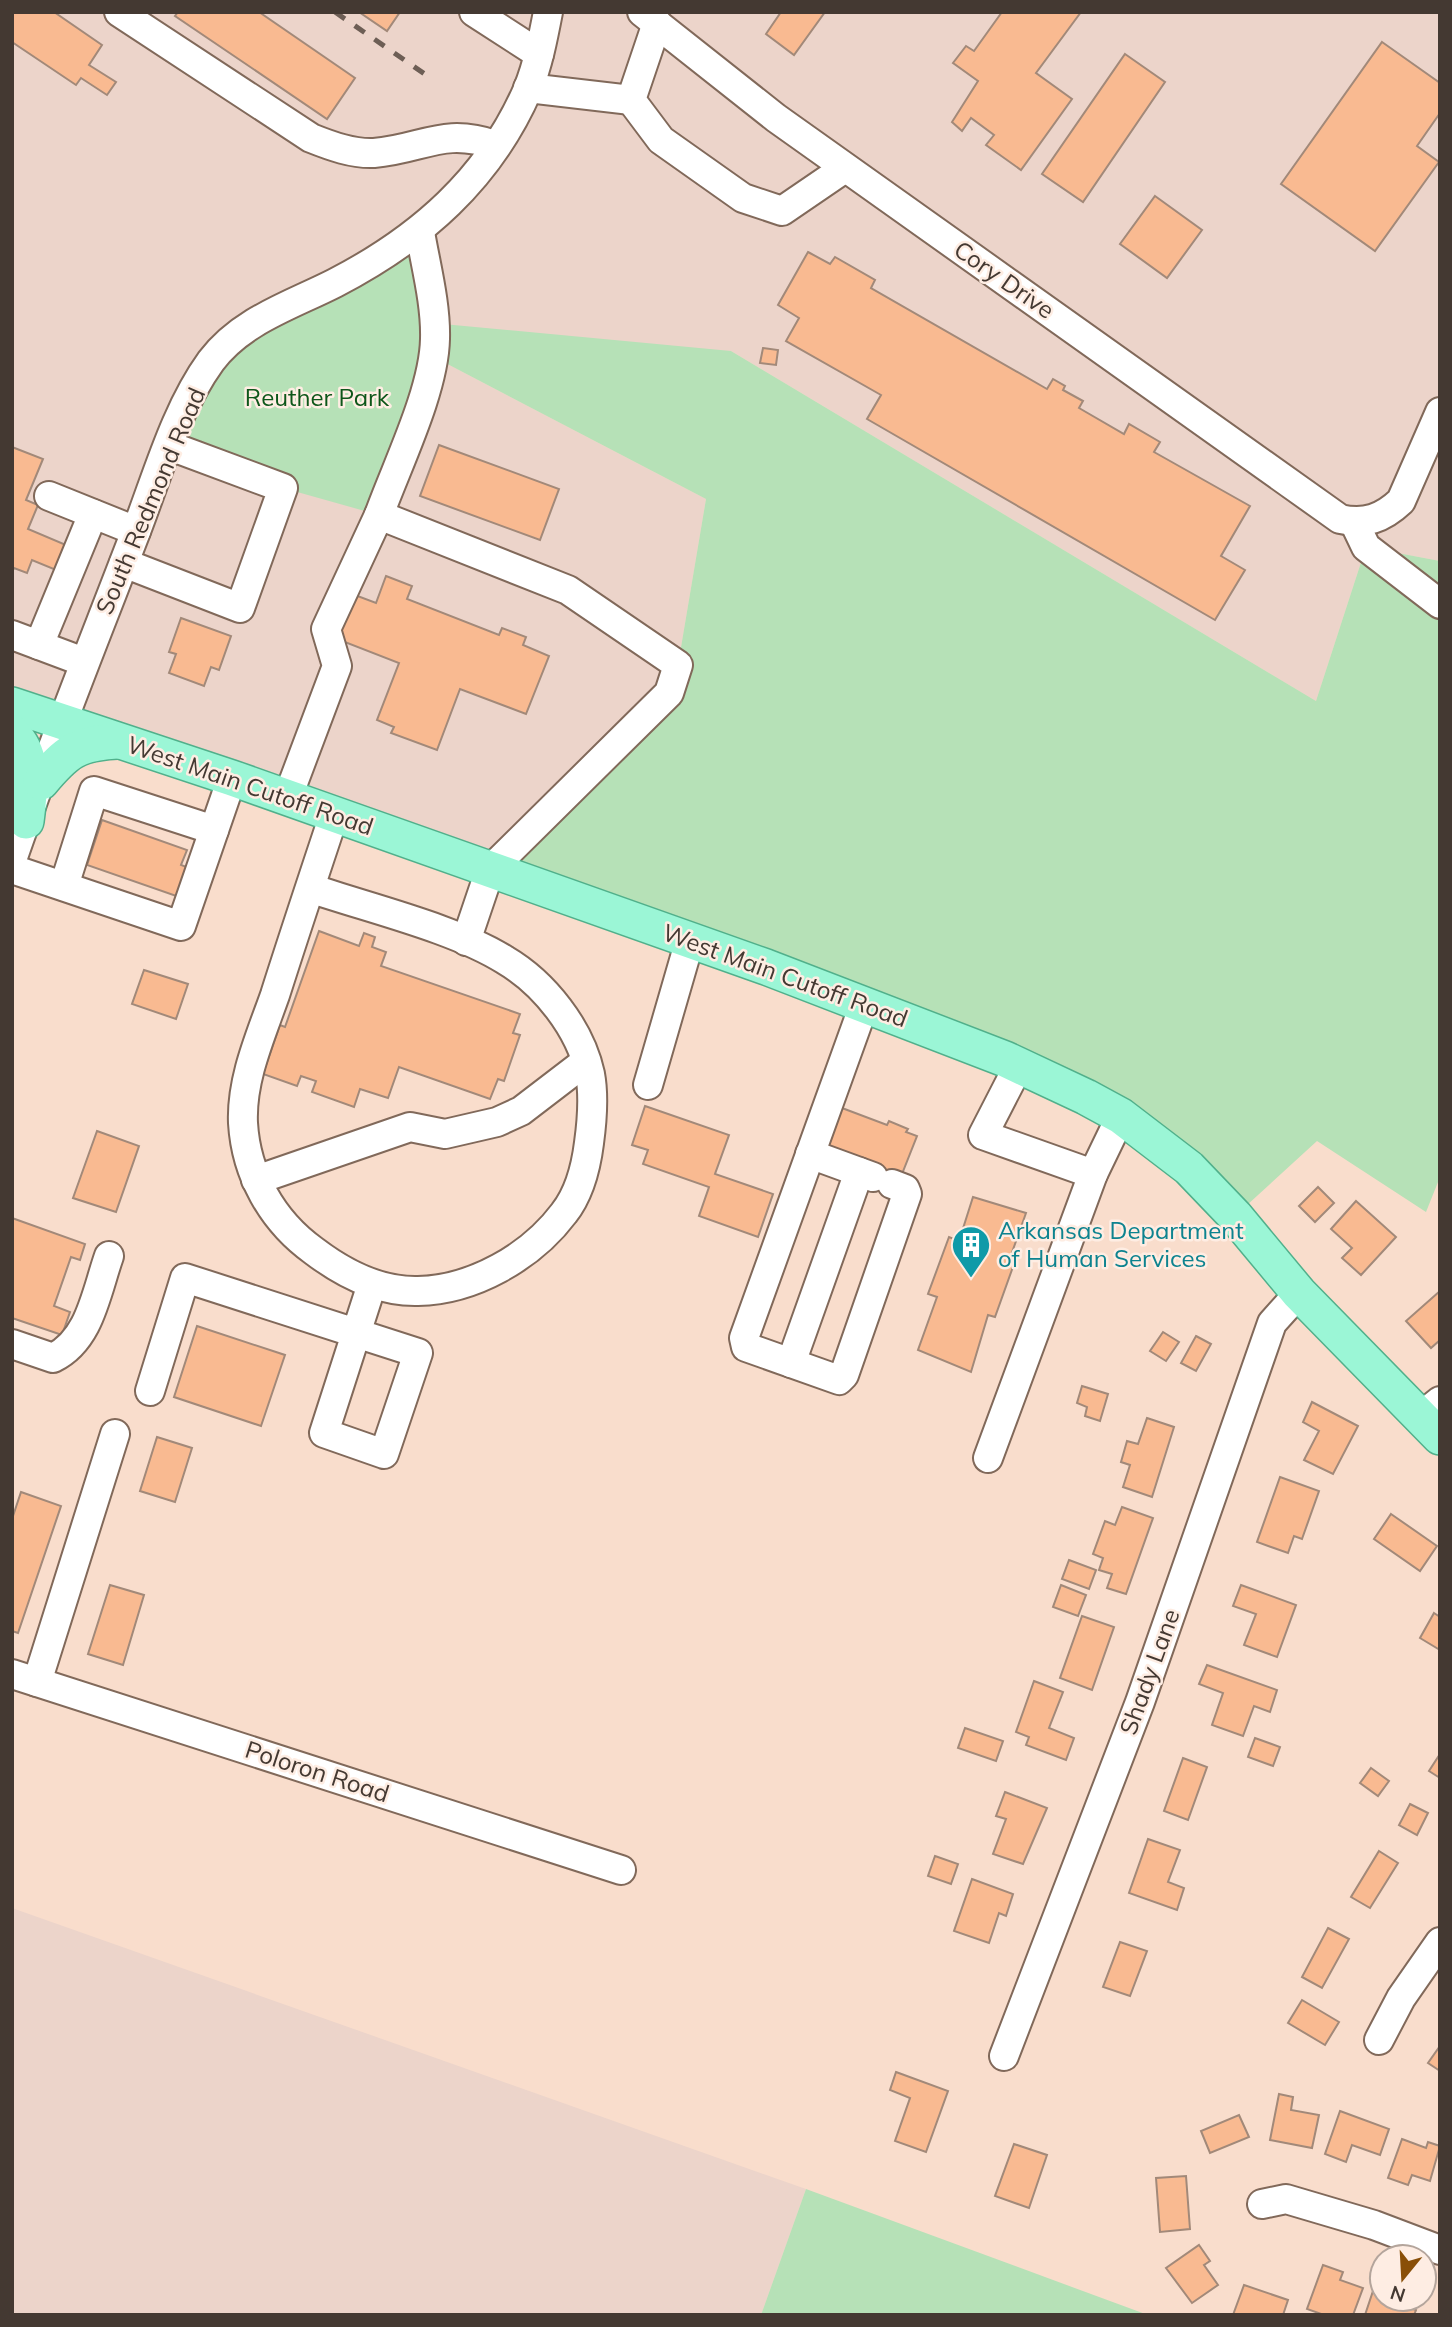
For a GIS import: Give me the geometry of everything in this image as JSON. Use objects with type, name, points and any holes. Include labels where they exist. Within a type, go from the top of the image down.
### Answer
[{"type":"main road","name":"West Main Cutoff Road","points":[[12,705],[232,778],[691,940],[1019,1065],[1121,1116],[1189,1168],[1299,1293],[1433,1418]]},
{"type":"main road","points":[[12,733],[24,745],[31,777],[26,821]]},
{"type":"main road","points":[[41,782],[60,759],[75,748],[94,742],[125,741]]},
{"type":"street","points":[[119,12],[311,138],[334,147],[373,153],[436,138],[463,136],[495,145]]},
{"type":"street","points":[[474,12],[539,54]]},
{"type":"street","name":"South Redmond Road","points":[[12,860],[60,722],[136,531],[170,446],[210,363],[236,335],[260,319],[363,268],[419,232],[470,181],[495,145],[528,88],[548,12]]},
{"type":"street","points":[[631,100],[650,18]]},
{"type":"street","name":"Cory Drive","points":[[650,18],[776,118],[1340,519],[1365,520]]},
{"type":"street","points":[[528,88],[631,100],[661,140],[743,198],[782,211],[845,168]]},
{"type":"street","points":[[287,799],[337,666],[326,629],[379,514],[426,387],[434,357],[434,313],[419,232]]},
{"type":"street","points":[[1440,412],[1407,492],[1390,511],[1365,520],[1366,547],[1440,604]]},
{"type":"street","points":[[124,563],[240,608],[283,488],[170,446]]},
{"type":"street","points":[[49,496],[136,531]]},
{"type":"street","points":[[39,645],[93,514]]},
{"type":"street","points":[[379,514],[568,590],[678,665],[669,693],[490,870],[466,941]]},
{"type":"street","points":[[12,635],[84,662]]},
{"type":"street","points":[[12,869],[181,926],[232,778]]},
{"type":"street","points":[[64,886],[94,791],[214,831]]},
{"type":"street","points":[[310,888],[466,941],[508,961],[552,999],[585,1062],[590,1073],[592,1119],[586,1168],[565,1212],[533,1246],[497,1270],[464,1282],[416,1292],[372,1284],[338,1269],[297,1239],[269,1205],[256,1180],[243,1121],[248,1076],[334,815]]},
{"type":"street","points":[[648,1085],[691,940]]},
{"type":"street","points":[[810,1154],[905,1189],[907,1194],[844,1376],[839,1380],[746,1347],[744,1338],[810,1154],[864,1005]]},
{"type":"street","points":[[256,1180],[410,1127],[445,1134],[497,1122],[521,1111],[585,1062]]},
{"type":"street","points":[[1019,1065],[984,1135],[1093,1174]]},
{"type":"street","points":[[988,1458],[1093,1174],[1121,1116]]},
{"type":"street","points":[[791,1363],[875,1178]]},
{"type":"street","points":[[12,1344],[53,1359],[70,1350],[83,1331],[109,1256]]},
{"type":"street","points":[[150,1391],[185,1278],[356,1333],[372,1284]]},
{"type":"street","name":"Shady Lane","points":[[1004,2056],[1140,1702],[1272,1323],[1299,1293]]},
{"type":"street","points":[[25,1678],[115,1434]]},
{"type":"street","name":"Poloron Road","points":[[25,1678],[621,1870]]},
{"type":"street","points":[[1379,2040],[1401,1998],[1440,1942]]},
{"type":"street","points":[[1262,2204],[1286,2199],[1374,2225],[1440,2250]]},
{"type":"shaded area","points":[[12,12],[1440,12],[1440,561],[1366,547],[1316,701],[731,351],[434,357],[706,499],[678,665],[490,870],[12,705]]},
{"type":"shaded area","points":[[12,1908],[806,2189],[761,2315],[12,2315]]},
{"type":"green space","name":"Reuther Park","points":[[420,232],[432,323],[731,351],[1316,701],[1366,547],[1440,561],[1440,1177],[1426,1212],[1317,1141],[1235,1216],[1121,1116],[490,870],[678,665],[706,499],[434,357],[379,515],[283,488],[170,446],[210,363]]},
{"type":"green space","points":[[806,2189],[1148,2315],[761,2315]]},
{"type":"building","points":[[12,12],[54,12],[102,45],[89,65],[116,82],[107,95],[81,78],[76,85],[12,42]]},
{"type":"building","points":[[178,12],[259,12],[355,78],[327,119],[175,16]]},
{"type":"building","points":[[359,12],[400,12],[387,31]]},
{"type":"building","points":[[781,12],[825,12],[794,55],[766,34]]},
{"type":"building","points":[[1002,12],[1081,12],[1036,73],[1072,99],[1021,170],[986,145],[994,135],[971,118],[962,131],[952,122],[978,81],[953,63],[966,46],[974,51]]},
{"type":"building","points":[[1382,42],[1440,83],[1440,113],[1417,146],[1439,162],[1375,251],[1281,184]]},
{"type":"building","points":[[1125,54],[1165,82],[1083,202],[1042,174]]},
{"type":"building","points":[[1155,196],[1202,230],[1167,278],[1120,244]]},
{"type":"building","points":[[808,252],[830,264],[835,257],[875,280],[871,288],[1047,389],[1053,379],[1065,386],[1063,390],[1083,401],[1079,408],[1124,434],[1129,424],[1160,442],[1154,452],[1250,506],[1221,556],[1245,570],[1215,620],[867,419],[881,395],[786,341],[799,318],[778,305]]},
{"type":"building","points":[[763,348],[778,350],[776,365],[760,363]]},
{"type":"building","points":[[439,445],[559,489],[540,540],[420,496]]},
{"type":"building","points":[[12,447],[43,459],[26,500],[38,505],[28,529],[66,545],[56,570],[32,560],[27,573],[14,568],[12,572]]},
{"type":"building","points":[[386,576],[412,586],[407,599],[499,635],[502,628],[526,637],[523,645],[549,656],[526,714],[460,689],[437,750],[391,733],[394,727],[377,720],[399,663],[337,639],[355,595],[376,603]]},
{"type":"building","points":[[181,618],[231,636],[219,670],[211,667],[204,686],[169,673],[176,654],[169,652]]},
{"type":"building","points":[[102,820],[187,850],[181,865],[192,869],[182,898],[87,865]]},
{"type":"building","points":[[319,931],[359,946],[364,933],[375,937],[372,947],[386,952],[381,966],[520,1014],[513,1033],[520,1035],[504,1081],[498,1079],[490,1099],[399,1067],[388,1098],[360,1089],[354,1107],[312,1092],[316,1081],[301,1076],[297,1086],[263,1074],[280,1025],[285,1027]]},
{"type":"building","points":[[144,970],[188,984],[176,1019],[132,1004]]},
{"type":"building","points":[[645,1106],[729,1135],[715,1174],[773,1194],[758,1237],[699,1216],[709,1187],[643,1164],[648,1150],[632,1145]]},
{"type":"building","points":[[842,1108],[887,1125],[889,1121],[917,1136],[900,1179],[826,1151]]},
{"type":"building","points":[[97,1131],[139,1146],[116,1212],[73,1198]]},
{"type":"building","points":[[1318,1187],[1334,1203],[1315,1222],[1299,1206]]},
{"type":"building","name":"Arkansas Department of Human Services","points":[[973,1197],[1026,1213],[1009,1261],[1014,1264],[995,1317],[988,1315],[971,1372],[918,1350],[937,1297],[928,1294],[949,1237],[959,1241]]},
{"type":"building","points":[[1356,1201],[1396,1237],[1361,1275],[1342,1258],[1352,1248],[1331,1229]]},
{"type":"building","points":[[12,1218],[85,1244],[80,1260],[71,1257],[54,1306],[70,1312],[62,1335],[12,1318]]},
{"type":"building","points":[[1440,1291],[1440,1340],[1431,1348],[1406,1321]]},
{"type":"building","points":[[197,1326],[285,1355],[261,1426],[174,1397]]},
{"type":"building","points":[[1163,1332],[1179,1342],[1166,1361],[1150,1351]]},
{"type":"building","points":[[1196,1336],[1211,1344],[1196,1371],[1181,1363]]},
{"type":"building","points":[[1082,1386],[1108,1394],[1100,1421],[1085,1416],[1087,1407],[1077,1403]]},
{"type":"building","points":[[1312,1402],[1358,1426],[1333,1474],[1304,1460],[1319,1431],[1303,1422]]},
{"type":"building","points":[[1147,1418],[1174,1427],[1152,1497],[1123,1487],[1130,1465],[1121,1462],[1127,1441],[1138,1444]]},
{"type":"building","points":[[157,1437],[192,1448],[175,1502],[140,1491]]},
{"type":"building","points":[[1280,1477],[1319,1491],[1302,1539],[1294,1536],[1288,1553],[1257,1542]]},
{"type":"building","points":[[21,1492],[61,1506],[18,1633],[12,1631],[12,1519]]},
{"type":"building","points":[[1122,1507],[1153,1518],[1126,1594],[1107,1588],[1112,1574],[1099,1570],[1103,1558],[1093,1554],[1105,1521],[1115,1525]]},
{"type":"building","points":[[1391,1514],[1437,1546],[1420,1571],[1374,1539]]},
{"type":"building","points":[[1069,1560],[1096,1570],[1089,1589],[1062,1579]]},
{"type":"building","points":[[110,1585],[144,1595],[123,1665],[88,1654]]},
{"type":"building","points":[[1061,1585],[1086,1595],[1078,1616],[1053,1607]]},
{"type":"building","points":[[1241,1585],[1296,1605],[1277,1657],[1244,1645],[1256,1614],[1233,1606]]},
{"type":"building","points":[[1434,1613],[1440,1617],[1440,1650],[1420,1638]]},
{"type":"building","points":[[1082,1616],[1114,1627],[1092,1690],[1060,1678]]},
{"type":"building","points":[[1207,1665],[1277,1690],[1270,1712],[1254,1706],[1243,1736],[1212,1725],[1223,1693],[1199,1684]]},
{"type":"building","points":[[1034,1681],[1063,1692],[1049,1728],[1074,1738],[1066,1760],[1026,1745],[1029,1737],[1016,1732]]},
{"type":"building","points":[[965,1728],[1003,1741],[996,1761],[958,1748]]},
{"type":"building","points":[[1255,1738],[1280,1747],[1273,1766],[1248,1757]]},
{"type":"building","points":[[1440,1754],[1440,1778],[1429,1771]]},
{"type":"building","points":[[1183,1758],[1207,1767],[1188,1820],[1164,1811]]},
{"type":"building","points":[[1371,1768],[1389,1781],[1378,1796],[1360,1783]]},
{"type":"building","points":[[1005,1792],[1047,1808],[1023,1864],[993,1854],[1006,1819],[996,1816]]},
{"type":"building","points":[[1410,1804],[1428,1813],[1417,1835],[1399,1825]]},
{"type":"building","points":[[1148,1839],[1180,1850],[1168,1882],[1184,1888],[1177,1910],[1129,1893]]},
{"type":"building","points":[[1379,1851],[1398,1863],[1370,1908],[1351,1897]]},
{"type":"building","points":[[935,1856],[958,1864],[951,1884],[928,1876]]},
{"type":"building","points":[[972,1879],[1013,1894],[1006,1916],[999,1913],[989,1943],[954,1931]]},
{"type":"building","points":[[1328,1928],[1349,1939],[1322,1988],[1302,1977]]},
{"type":"building","points":[[1120,1942],[1147,1951],[1130,1996],[1103,1987]]},
{"type":"building","points":[[1302,2000],[1339,2022],[1325,2045],[1288,2023]]},
{"type":"building","points":[[1440,2046],[1440,2071],[1428,2063]]},
{"type":"building","points":[[896,2072],[948,2091],[926,2152],[895,2141],[910,2098],[890,2090]]},
{"type":"building","points":[[1279,2094],[1293,2097],[1291,2110],[1319,2115],[1312,2148],[1270,2140]]},
{"type":"building","points":[[1340,2111],[1389,2129],[1380,2155],[1352,2145],[1346,2162],[1325,2154]]},
{"type":"building","points":[[1239,2115],[1249,2137],[1210,2153],[1201,2131]]},
{"type":"building","points":[[1402,2139],[1426,2148],[1428,2142],[1440,2146],[1430,2181],[1412,2175],[1408,2185],[1388,2178]]},
{"type":"building","points":[[1014,2144],[1047,2155],[1029,2208],[995,2196]]},
{"type":"building","points":[[1186,2176],[1190,2229],[1160,2232],[1156,2178]]},
{"type":"building","points":[[1199,2245],[1210,2261],[1204,2265],[1218,2285],[1192,2303],[1166,2268]]},
{"type":"building","points":[[1323,2265],[1343,2272],[1340,2280],[1363,2288],[1353,2315],[1324,2315],[1307,2309]]},
{"type":"building","points":[[1244,2285],[1288,2300],[1283,2315],[1233,2315]]},
{"type":"building","points":[[1368,2306],[1368,2313],[1415,2313],[1414,2315],[1365,2315]]},
{"type":"railway","points":[[335,12],[429,77]]},
{"type":"place","name":"Arkansas Department of Human Services","points":[[971,1279]]}]
